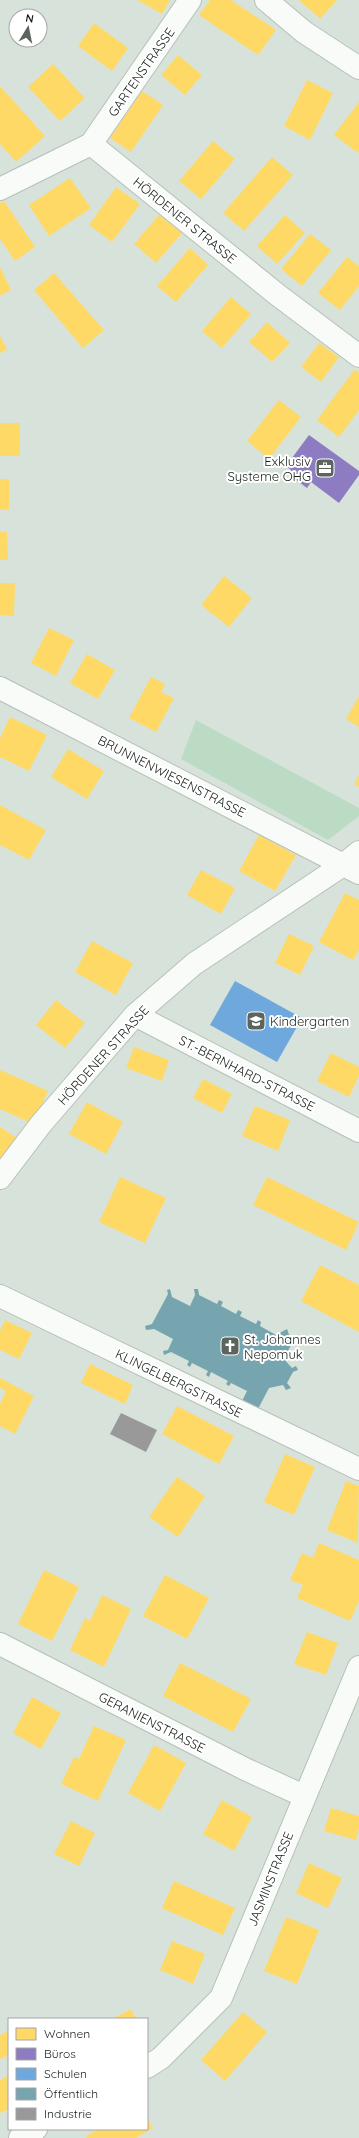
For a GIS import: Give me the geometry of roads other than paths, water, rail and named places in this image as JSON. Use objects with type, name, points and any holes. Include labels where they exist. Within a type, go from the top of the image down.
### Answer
[{"type":"street","name":"GARTENSTRASSE","points":[[91,144],[190,0]]},
{"type":"street","points":[[266,0],[304,32],[359,68]]},
{"type":"street","points":[[0,189],[91,144]]},
{"type":"street","name":"HÖRDENER STRASSE","points":[[91,144],[279,296],[359,356]]},
{"type":"street","name":"BRUNNENWIESENSTRASSE","points":[[0,688],[354,864]]},
{"type":"street","name":"HÖRDENER STRASSE","points":[[0,1178],[41,1124],[135,1015],[194,964],[354,864]]},
{"type":"street","name":"ST.-BERNHARD-STRASSE","points":[[135,1015],[359,1131]]},
{"type":"street","name":"KLINGELBERGSTRASSE","points":[[0,1296],[359,1469]]},
{"type":"street","name":"GERANIENSTRASSE","points":[[0,1644],[245,1769],[304,1796]]},
{"type":"street","name":"JASMINSTRASSE","points":[[148,2066],[161,2058],[221,1998],[359,1667]]},
{"type":"street","points":[[20,2138],[34,2130]]},
{"type":"place","name":"Exklusiv Systeme OHG","points":[[325,468]]},
{"type":"place","name":"Kindergarten","points":[[256,1021]]},
{"type":"place","name":"St. Johannes Nepomuk","points":[[230,1346]]}]
